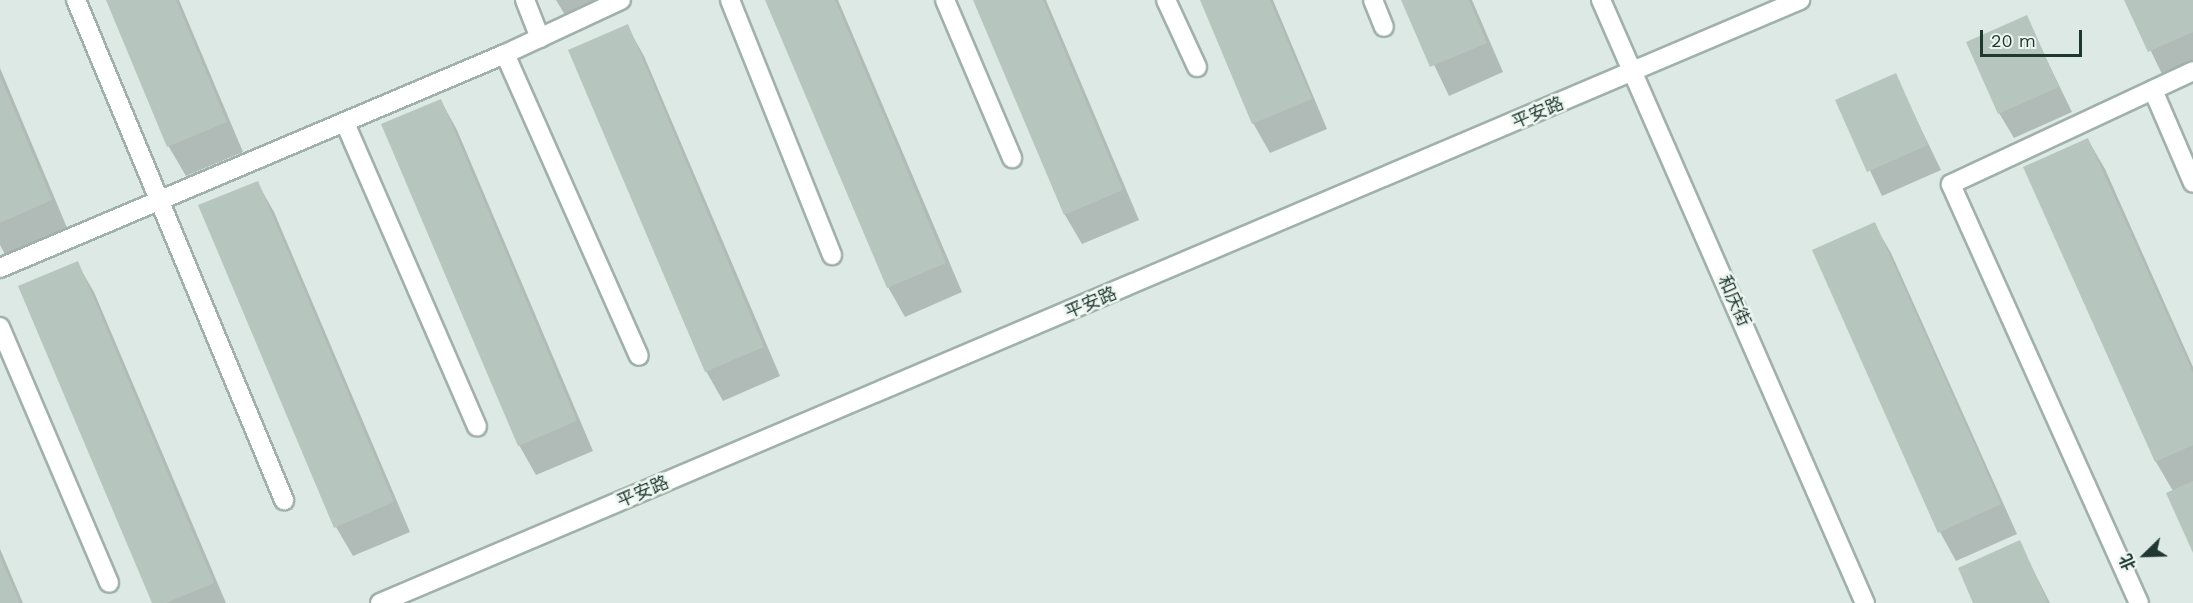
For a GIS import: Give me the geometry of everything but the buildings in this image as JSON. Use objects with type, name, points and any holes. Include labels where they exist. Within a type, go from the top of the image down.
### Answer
[{"type":"street","points":[[76,0],[284,500]]},
{"type":"street","points":[[525,0],[540,38]]},
{"type":"street","points":[[0,267],[345,123],[505,54],[621,0]]},
{"type":"street","points":[[729,0],[832,255]]},
{"type":"street","points":[[945,0],[1012,159]]},
{"type":"street","points":[[1166,0],[1197,67]]},
{"type":"street","points":[[1373,0],[1384,27]]},
{"type":"street","name":"和庆街","points":[[1601,0],[1865,603]]},
{"type":"street","name":"平安路","points":[[380,603],[1800,0]]},
{"type":"street","points":[[505,54],[639,356]]},
{"type":"street","points":[[2139,603],[1951,184],[2193,71]]},
{"type":"street","points":[[2153,90],[2193,183]]},
{"type":"street","points":[[345,123],[477,426]]},
{"type":"street","points":[[0,327],[109,582]]}]
